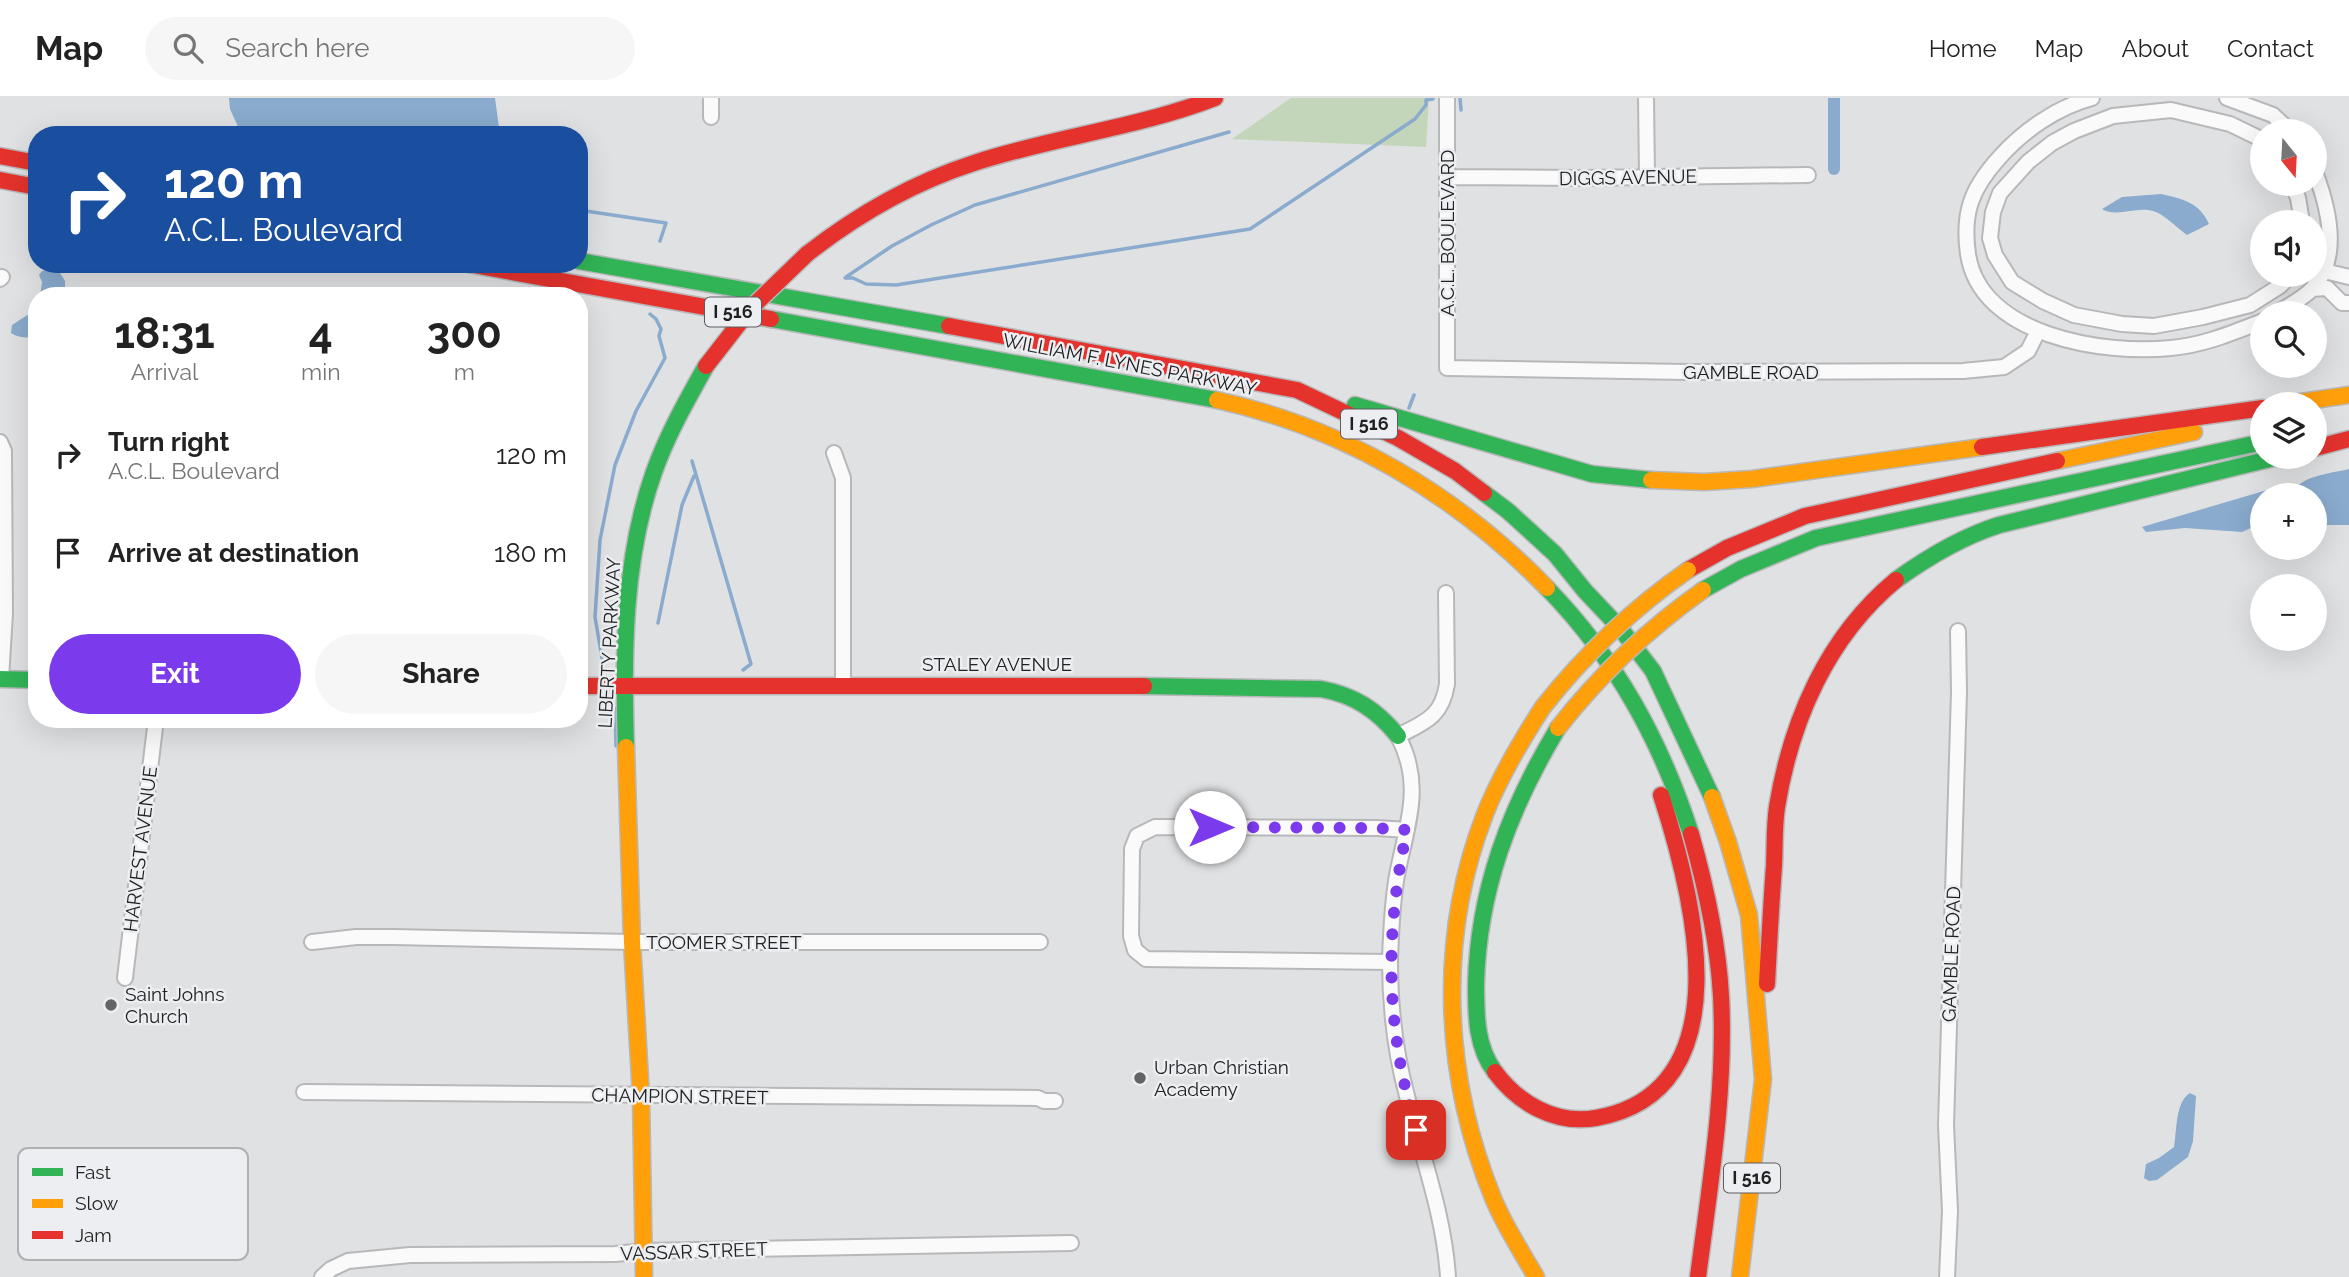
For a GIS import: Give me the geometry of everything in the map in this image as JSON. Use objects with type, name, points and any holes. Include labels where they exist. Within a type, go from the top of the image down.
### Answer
[{"type":"main road","name":"LIBERTY PARKWAY","points":[[644,1277],[641,1096],[632,942],[624,686],[634,548],[647,495],[672,429],[706,366],[752,307],[807,254],[856,216],[922,181],[992,156],[1180,111],[1215,98]]},
{"type":"main road","points":[[0,156],[28,161]]},
{"type":"main road","points":[[0,180],[28,185]]},
{"type":"main road","name":"WILLIAM F. LYNES PARKWAY","points":[[588,263],[1297,390],[1398,438],[1455,471],[1508,511],[1555,554],[1620,628],[1653,671],[1711,794],[1728,842],[1749,915],[1763,1079],[1740,1277]]},
{"type":"main road","name":"WILLIAM F. LYNES PARKWAY","points":[[518,273],[1162,388],[1233,404],[1293,421],[1369,454],[1439,496],[1497,539],[1574,617],[1621,679],[1678,795],[1698,856],[1713,925],[1721,996],[1721,1067],[1698,1277]]},
{"type":"main road","points":[[998,359],[1062,378],[1249,424],[1317,447],[1354,464],[1395,486],[1485,550],[1541,603],[1568,633],[1599,678],[1609,692],[1652,772],[1677,845],[1695,942],[1694,1009],[1686,1049],[1678,1067],[1666,1083],[1635,1108],[1599,1120],[1561,1118],[1526,1104],[1511,1092],[1490,1066],[1478,1032],[1475,975],[1478,934],[1485,896],[1507,824],[1524,788],[1558,728],[1584,694],[1599,678],[1631,645],[1672,611],[1703,590],[1778,551],[1816,538],[2250,445]]},
{"type":"main road","points":[[1297,390],[1418,422],[1592,474],[1657,481],[1704,482],[1752,479],[2250,410]]},
{"type":"main road","points":[[2327,399],[2349,397]]},
{"type":"main road","points":[[2327,403],[2349,397]]},
{"type":"main road","points":[[1536,1277],[1494,1199],[1468,1122],[1454,1057],[1450,973],[1461,891],[1476,841],[1502,777],[1543,706],[1569,673],[1626,615],[1688,570],[1766,530],[1844,505],[2250,421]]},
{"type":"main road","points":[[2327,430],[2349,425]]},
{"type":"main road","points":[[2327,444],[2349,439]]},
{"type":"main road","points":[[1763,1079],[1776,808],[1791,740],[1810,690],[1851,621],[1888,583],[1922,560],[1972,535],[2028,518],[2250,464]]},
{"type":"main road","points":[[1,679],[28,680]]},
{"type":"main road","name":"STALEY AVENUE","points":[[588,686],[1323,688],[1347,693],[1365,702],[1384,718],[1398,736]]},
{"type":"street","points":[[711,98],[711,117]]},
{"type":"street","name":"A.C.L. BOULEVARD","points":[[1447,98],[1447,368]]},
{"type":"street","points":[[1646,98],[1647,176]]},
{"type":"street","points":[[2092,98],[2045,118],[2007,149],[1981,179],[1968,207],[1965,236],[1970,271],[2007,315],[2038,331],[2068,340],[2170,348],[2210,342],[2250,326]]},
{"type":"street","points":[[2227,98],[2277,119]]},
{"type":"street","points":[[2250,134],[2230,124],[2171,110],[2113,116],[2074,131],[2052,143],[2028,162],[2000,193],[1993,212],[1990,238],[1995,255],[2012,282],[2043,301],[2074,315],[2122,324],[2154,326],[2203,317],[2250,305],[2278,287]]},
{"type":"street","name":"DIGGS AVENUE","points":[[1448,177],[1808,175]]},
{"type":"street","points":[[2327,211],[2327,249]]},
{"type":"street","points":[[2327,272],[2349,277]]},
{"type":"street","points":[[1990,298],[2012,282]]},
{"type":"street","points":[[2294,301],[2312,289],[2327,288],[2342,303],[2349,303]]},
{"type":"street","points":[[2167,324],[2170,348]]},
{"type":"street","name":"GAMBLE ROAD","points":[[1447,368],[1686,372],[1963,371],[2004,367],[2028,351],[2038,331]]},
{"type":"street","points":[[0,442],[4,452],[5,614],[1,679]]},
{"type":"street","points":[[834,453],[843,478],[844,685]]},
{"type":"street","points":[[1446,593],[1447,684],[1444,698],[1431,718],[1398,736],[1408,756],[1413,781],[1412,803],[1393,900],[1390,962],[1392,1018],[1401,1069],[1437,1204],[1448,1277]]},
{"type":"street","name":"GAMBLE ROAD","points":[[1947,1277],[1950,1211],[1946,1125],[1959,692],[1958,631]]},
{"type":"street","name":"HARVEST AVENUE","points":[[125,978],[155,728]]},
{"type":"street","points":[[1390,962],[1146,959],[1135,950],[1131,936],[1132,849],[1137,835],[1155,827],[1407,830]]},
{"type":"street","name":"TOOMER STREET","points":[[312,942],[356,937],[632,942],[1040,942]]},
{"type":"street","name":"CHAMPION STREET","points":[[304,1092],[1038,1098],[1055,1101]]},
{"type":"street","name":"VASSAR STREET","points":[[322,1277],[348,1261],[410,1255],[615,1254],[644,1251],[1071,1243]]},
{"type":"green space","points":[[1291,98],[1429,98],[1426,147],[1232,139]]},
{"type":"water","points":[[229,98],[495,98],[499,126],[238,126],[230,109]]},
{"type":"water","points":[[2161,194],[2195,206],[2209,224],[2187,235],[2153,211],[2114,212],[2102,209],[2122,197]]},
{"type":"water","points":[[60,273],[65,287],[41,287],[39,275]]},
{"type":"water","points":[[28,315],[28,338],[11,333],[12,325]]},
{"type":"water","points":[[2349,469],[2349,525],[2327,525],[2327,483],[2301,483],[2324,474]]},
{"type":"water","points":[[2250,495],[2250,528],[2242,532],[2185,528],[2146,532],[2142,527]]},
{"type":"water","points":[[2190,1093],[2196,1096],[2193,1141],[2188,1157],[2157,1180],[2149,1181],[2144,1178],[2146,1164],[2174,1147],[2179,1110]]},
{"type":"waterway","points":[[1460,98],[1461,110]]},
{"type":"waterway","points":[[1834,98],[1834,169]]},
{"type":"waterway","points":[[845,278],[853,278],[866,284],[896,285],[1250,229],[1415,119],[1426,105],[1426,100],[1433,99]]},
{"type":"waterway","points":[[846,277],[892,246],[975,205],[1229,132]]},
{"type":"waterway","points":[[588,211],[666,223],[660,241]]},
{"type":"waterway","points":[[602,658],[595,617],[600,540],[615,465],[636,411],[665,358],[659,336],[661,329],[650,314]]},
{"type":"waterway","points":[[1409,408],[1414,395]]},
{"type":"waterway","points":[[692,461],[751,664],[743,670]]},
{"type":"waterway","points":[[658,623],[682,505],[694,476]]},
{"type":"waterway","points":[[615,708],[616,746]]},
{"type":"traffic: fast","points":[[588,263],[949,326]]},
{"type":"traffic: fast","points":[[771,319],[1217,400]]},
{"type":"traffic: fast","points":[[626,747],[625,643],[636,539],[659,458],[706,366]]},
{"type":"traffic: fast","points":[[1355,405],[1592,474],[1651,480]]},
{"type":"traffic: fast","points":[[1703,590],[1741,569],[1816,538],[2250,445]]},
{"type":"traffic: fast","points":[[1896,580],[1945,548],[1999,525],[2250,464]]},
{"type":"traffic: fast","points":[[1484,493],[1555,554],[1620,628],[1653,671],[1712,797]]},
{"type":"traffic: fast","points":[[1547,588],[1594,643],[1633,702],[1665,765],[1691,834]]},
{"type":"traffic: fast","points":[[0,679],[28,680]]},
{"type":"traffic: fast","points":[[1144,686],[1321,689],[1344,695],[1364,705],[1398,736]]},
{"type":"traffic: fast","points":[[1495,1072],[1484,1052],[1477,1019],[1478,950],[1483,916],[1490,883],[1511,819],[1558,728]]},
{"type":"traffic: slow","points":[[2327,398],[2349,395]]},
{"type":"traffic: slow","points":[[1217,400],[1264,412],[1309,428],[1396,469],[1475,523],[1547,588]]},
{"type":"traffic: slow","points":[[2057,461],[2194,432]]},
{"type":"traffic: slow","points":[[1651,480],[1704,482],[1752,479],[1982,447]]},
{"type":"traffic: slow","points":[[1543,707],[1610,633],[1688,570]]},
{"type":"traffic: slow","points":[[1558,728],[1590,689],[1625,654],[1703,590]]},
{"type":"traffic: slow","points":[[1536,1277],[1497,1208],[1476,1151],[1464,1104],[1452,1006],[1453,958],[1459,909],[1470,861],[1497,786],[1543,707]]},
{"type":"traffic: slow","points":[[626,747],[632,942],[641,1096],[644,1277]]},
{"type":"traffic: slow","points":[[1712,797],[1749,915],[1763,1079],[1740,1277]]},
{"type":"traffic: jam","points":[[807,254],[886,201],[951,171],[1034,146],[1156,117],[1215,98]]},
{"type":"traffic: jam","points":[[0,156],[28,161]]},
{"type":"traffic: jam","points":[[0,180],[28,185]]},
{"type":"traffic: jam","points":[[706,366],[752,307],[807,254]]},
{"type":"traffic: jam","points":[[518,273],[771,319]]},
{"type":"traffic: jam","points":[[949,326],[1297,390],[1398,438],[1455,471],[1484,493]]},
{"type":"traffic: jam","points":[[1982,447],[2250,410]]},
{"type":"traffic: jam","points":[[2327,445],[2349,439]]},
{"type":"traffic: jam","points":[[1688,570],[1727,548],[1805,516],[2057,461]]},
{"type":"traffic: jam","points":[[1767,984],[1776,814],[1792,743],[1816,683],[1832,654],[1850,627],[1896,580]]},
{"type":"traffic: jam","points":[[588,686],[1144,686]]},
{"type":"traffic: jam","points":[[1495,1072],[1526,1102],[1552,1115],[1581,1119],[1596,1118],[1643,1101],[1674,1070],[1690,1030],[1696,984],[1694,934],[1674,836],[1661,795]]},
{"type":"traffic: jam","points":[[1691,834],[1714,935],[1722,1031],[1716,1137],[1698,1277]]},
{"type":"place","name":"Saint Johns Church","points":[[111,1005]]},
{"type":"place","name":"Urban Christian Academy","points":[[1140,1078]]},
{"type":"route","points":[[1210,827],[1407,830],[1393,900],[1391,1002],[1401,1069],[1416,1130]]}]
